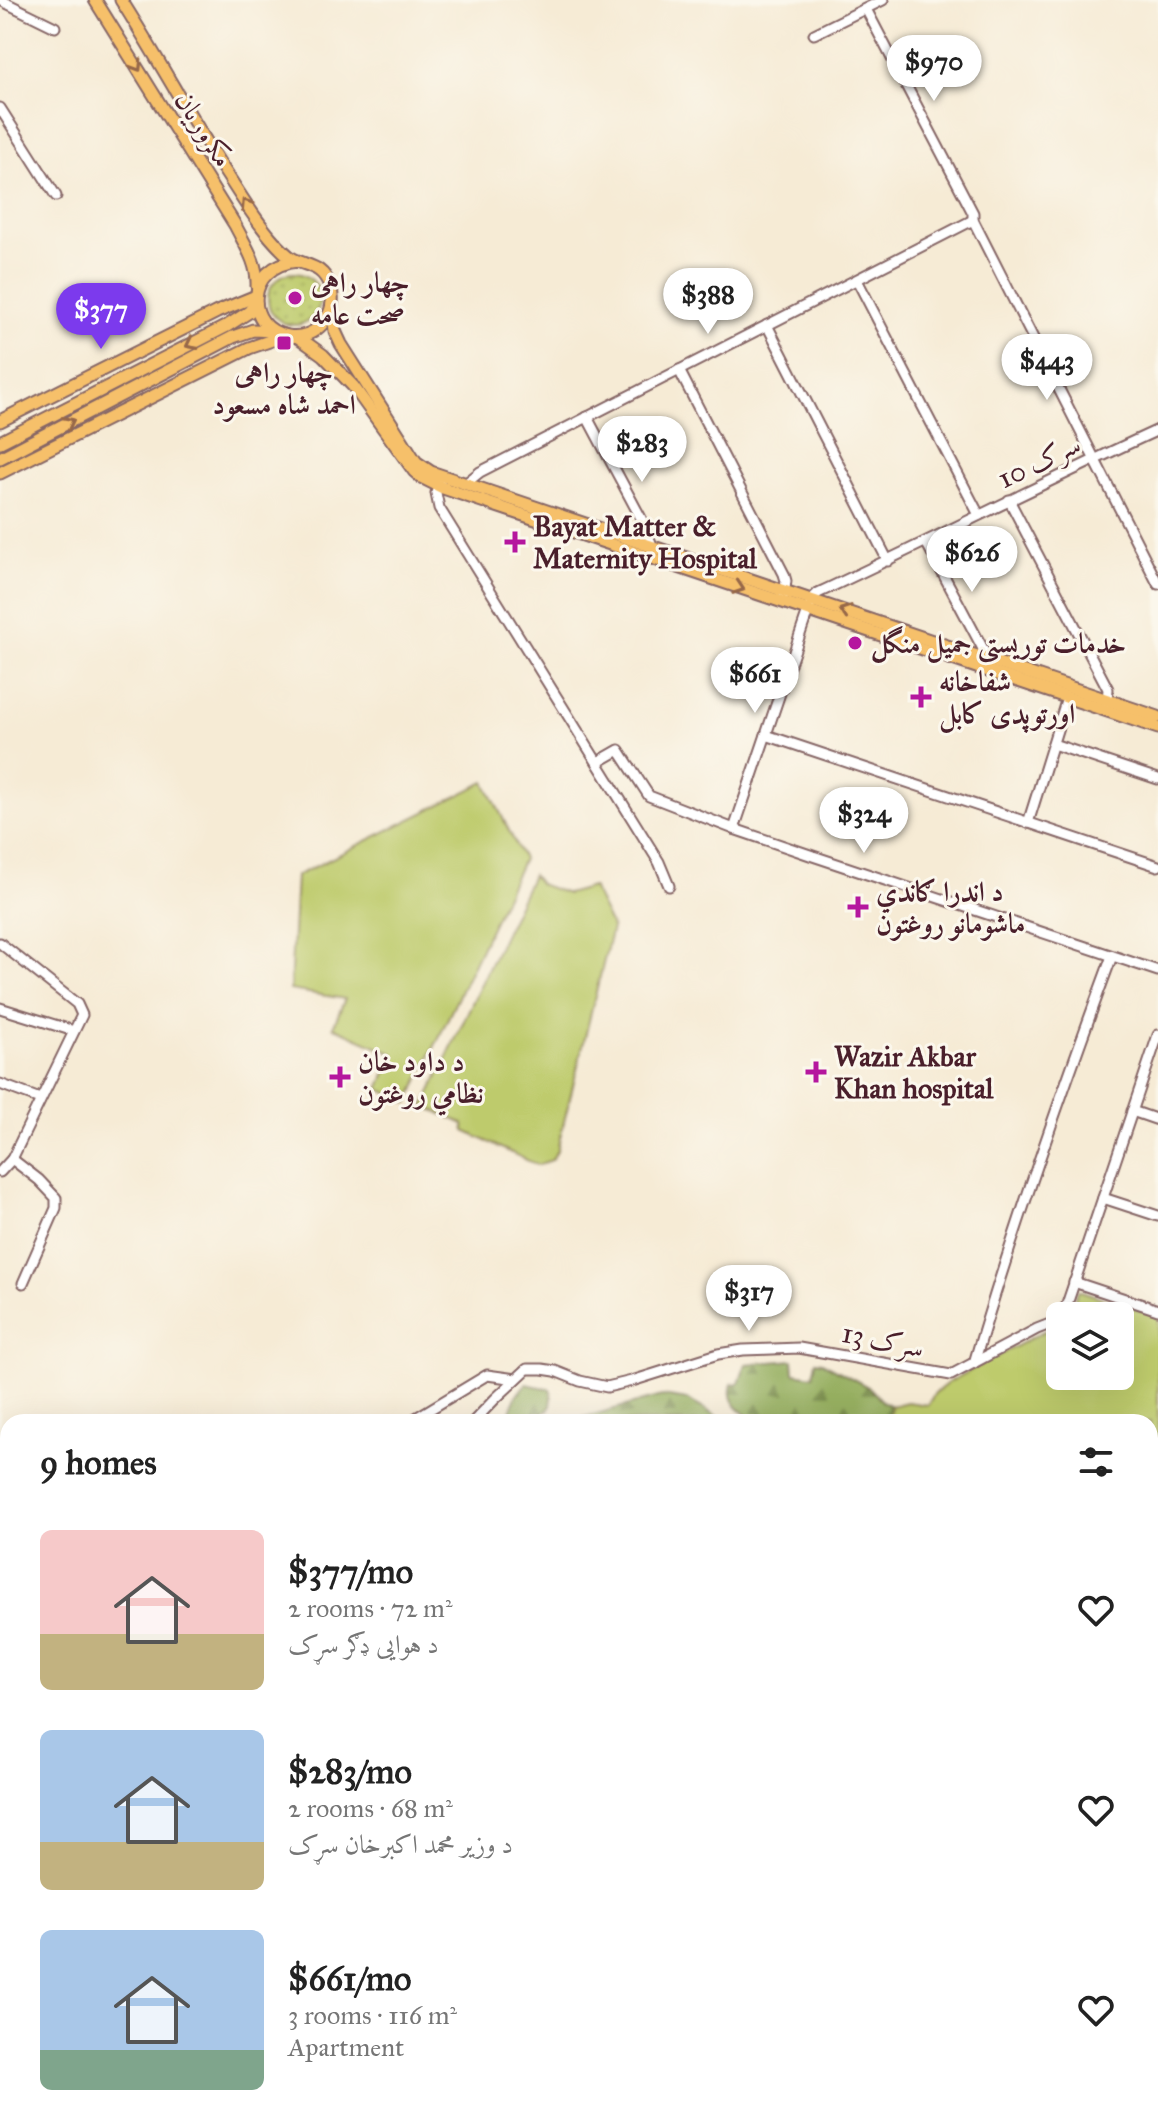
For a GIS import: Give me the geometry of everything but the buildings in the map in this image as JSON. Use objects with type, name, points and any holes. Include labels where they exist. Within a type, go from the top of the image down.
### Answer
[{"type":"main road","name":"مکروریان","points":[[95,0],[235,225],[258,274],[257,296]]},
{"type":"main road","points":[[121,0],[251,212],[289,257],[317,268],[324,275],[332,294],[335,331],[416,462],[440,481],[465,484],[651,553]]},
{"type":"main road","points":[[0,442],[227,326],[249,312],[263,277],[272,268],[284,262],[298,261]]},
{"type":"main road","points":[[0,421],[217,312],[257,296]]},
{"type":"main road","points":[[257,296],[260,314],[266,324],[280,334]]},
{"type":"main road","points":[[0,458],[233,337],[253,330],[298,337],[310,334],[321,327],[332,304]]},
{"type":"main road","points":[[0,473],[280,334]]},
{"type":"main road","points":[[298,337],[323,355],[353,386],[414,471],[1106,705],[1158,728]]},
{"type":"main road","points":[[986,664],[1067,698],[1158,717]]},
{"type":"street","points":[[0,0],[55,27]]},
{"type":"street","points":[[814,34],[883,0]]},
{"type":"street","points":[[866,9],[973,213],[973,220],[1158,584]]},
{"type":"street","points":[[0,108],[56,196]]},
{"type":"street","points":[[465,484],[480,472],[973,220]]},
{"type":"street","points":[[857,280],[979,515]]},
{"type":"street","points":[[767,325],[888,561]]},
{"type":"street","points":[[679,370],[784,574],[784,597]]},
{"type":"street","points":[[587,417],[642,520],[651,553]]},
{"type":"street","name":"سرک 10","points":[[810,605],[818,593],[1158,430]]},
{"type":"street","points":[[440,481],[436,493],[439,508],[659,862],[669,886]]},
{"type":"street","points":[[1009,500],[1108,689],[1106,705]]},
{"type":"street","points":[[926,542],[986,664]]},
{"type":"street","points":[[734,829],[810,605]]},
{"type":"street","points":[[1028,823],[1067,698]]},
{"type":"street","points":[[766,735],[1158,866]]},
{"type":"street","points":[[1053,744],[1158,779]]},
{"type":"street","points":[[598,762],[619,750],[649,796],[734,829],[1158,971]]},
{"type":"street","points":[[0,943],[77,1004],[82,1015],[12,1159],[0,1172]]},
{"type":"street","points":[[974,1363],[1050,1122],[1112,956]]},
{"type":"street","points":[[0,1008],[74,1031]]},
{"type":"street","name":"سرک 13","points":[[1067,1302],[1158,1035]]},
{"type":"street","points":[[0,1084],[40,1099]]},
{"type":"street","points":[[1132,1111],[1158,1120]]},
{"type":"street","points":[[12,1159],[39,1180],[57,1202],[23,1283]]},
{"type":"street","points":[[1103,1198],[1158,1216]]},
{"type":"street","points":[[1074,1282],[1158,1310]]},
{"type":"street","name":"سرک 13","points":[[422,1414],[487,1375],[516,1379],[527,1369],[542,1369],[607,1387],[718,1354],[743,1350],[799,1348],[951,1375],[1046,1325]]},
{"type":"street","points":[[481,1414],[516,1379]]},
{"type":"green space","points":[[294,273],[312,281],[320,299],[312,317],[294,325],[276,317],[268,299],[276,281]]},
{"type":"green space","points":[[485,782],[523,859],[408,1103],[379,1089],[394,1054],[333,1027],[345,999],[290,990],[296,876]]},
{"type":"green space","points":[[532,875],[539,884],[567,894],[592,887],[612,928],[557,1150],[552,1160],[537,1165],[465,1131],[464,1124],[424,1106]]},
{"type":"green space","points":[[1078,1290],[1115,1302],[1074,1302]]},
{"type":"green space","points":[[1134,1308],[1158,1316],[1158,1414],[890,1414],[891,1406],[907,1402],[928,1405],[934,1394],[949,1382],[1046,1330],[1046,1390],[1134,1390]]},
{"type":"green space","points":[[793,1360],[794,1373],[813,1376],[816,1361],[822,1362],[870,1388],[883,1402],[925,1414],[745,1414],[733,1402],[731,1391],[732,1384],[739,1383],[746,1364]]},
{"type":"green space","points":[[526,1384],[551,1389],[550,1407],[543,1414],[509,1414],[517,1394]]},
{"type":"green space","points":[[662,1396],[688,1400],[713,1414],[596,1414]]},
{"type":"place","name":"چهار راهی صحت عامه","points":[[295,298]]},
{"type":"place","name":"چهار راهی احمد شاه مسعود","points":[[284,343]]},
{"type":"place","name":"Bayat Matter & Maternity Hospital","points":[[515,542]]},
{"type":"place","name":"خدمات توریستی جمیل منگل","points":[[855,643]]},
{"type":"place","name":"شفاخانه اورتوپدی کابل","points":[[921,697]]},
{"type":"place","name":"د اندرا ګاندي ماشومانو روغتون","points":[[858,907]]},
{"type":"place","name":"Wazir Akbar Khan hospital","points":[[816,1072]]},
{"type":"place","name":"د داود خان نظامي روغتون","points":[[340,1077]]}]
